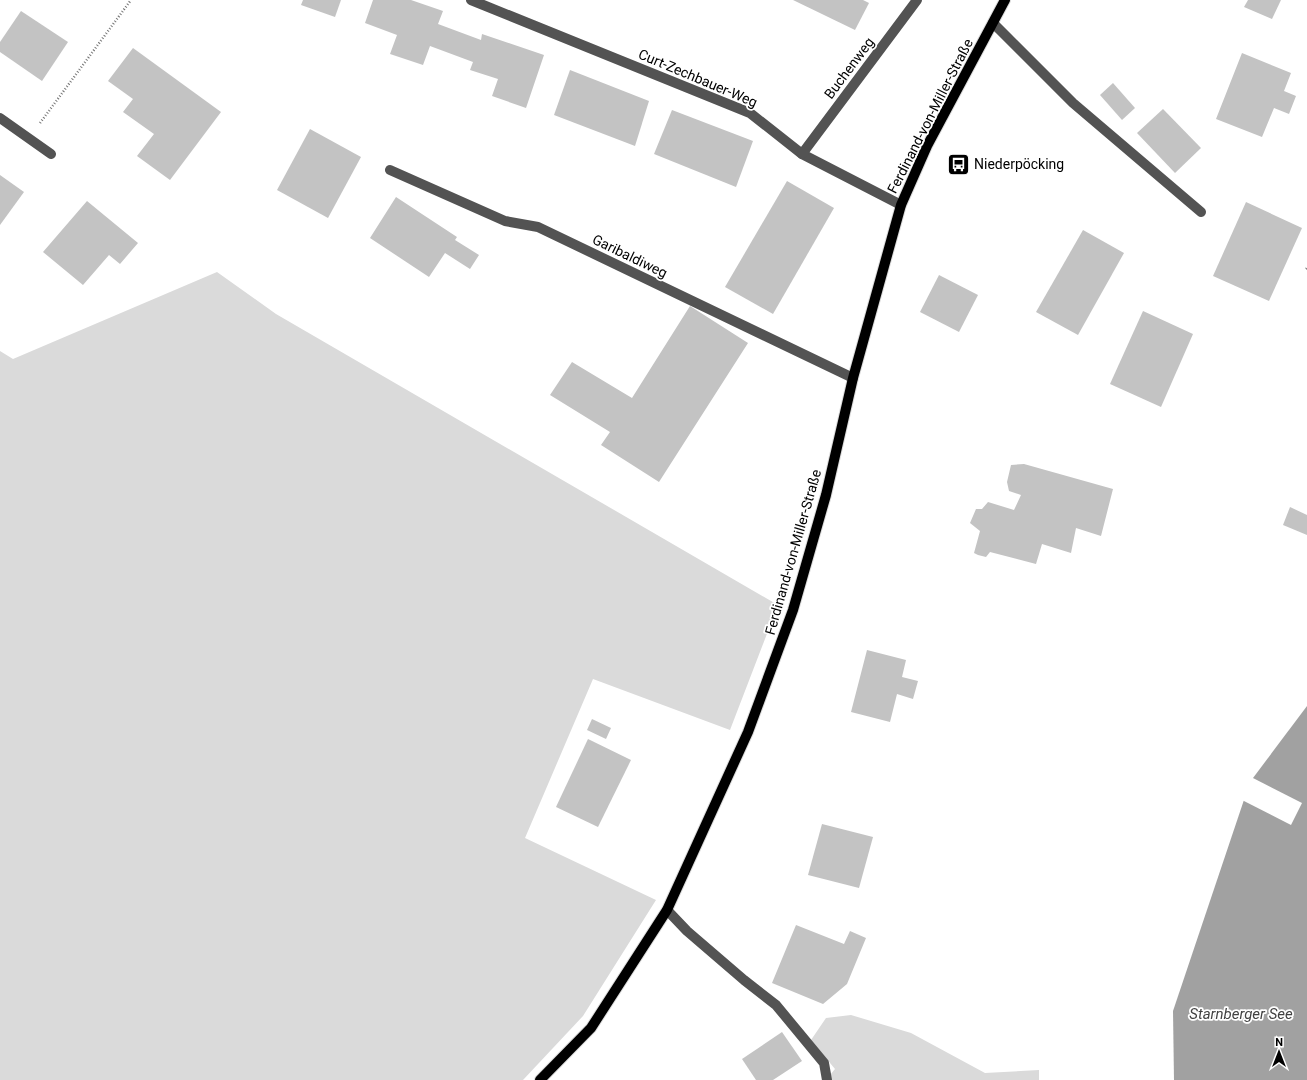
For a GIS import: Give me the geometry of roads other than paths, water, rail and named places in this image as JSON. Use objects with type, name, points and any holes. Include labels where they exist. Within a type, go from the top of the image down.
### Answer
[{"type":"main road","name":"Ferdinand-von-Miller-Straße","points":[[540,1080],[591,1028],[667,910],[748,732],[793,610],[826,495],[853,378],[901,206],[927,146],[1005,0]]},
{"type":"street","name":"Curt-Zechbauer-Weg","points":[[471,0],[750,113],[802,154],[901,206]]},
{"type":"street","name":"Buchenweg","points":[[802,154],[917,0]]},
{"type":"street","points":[[993,23],[1073,103],[1201,212]]},
{"type":"street","points":[[0,118],[51,154]]},
{"type":"street","name":"Garibaldiweg","points":[[390,170],[505,221],[538,227],[853,378]]},
{"type":"street","points":[[667,910],[687,931],[744,980],[776,1005],[824,1063],[827,1080]]},
{"type":"water","name":"Starnberger See","points":[[1307,706],[1307,1080],[1174,1080],[1173,1011],[1250,782]]},
{"type":"place","name":"Niederpöcking","points":[[959,164]]}]
